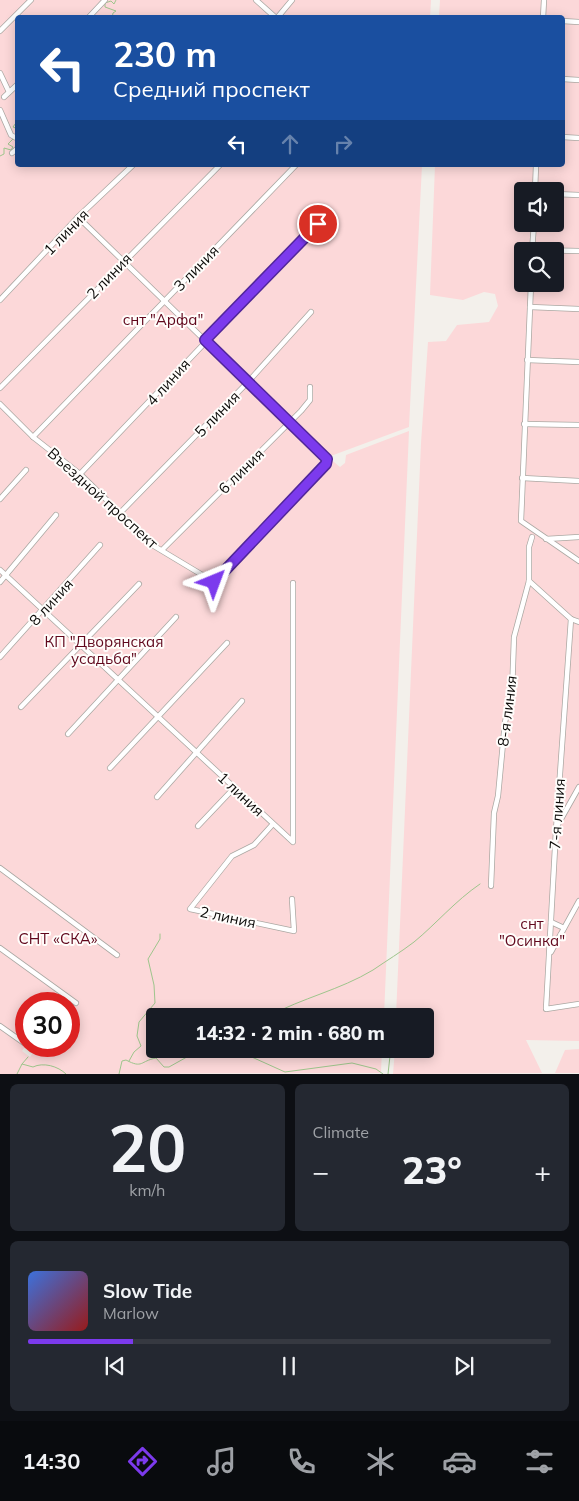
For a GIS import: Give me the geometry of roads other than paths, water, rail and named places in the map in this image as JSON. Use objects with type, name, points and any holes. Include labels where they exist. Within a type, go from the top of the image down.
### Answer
[{"type":"street","points":[[15,15],[30,0]]},
{"type":"street","points":[[91,15],[105,0]]},
{"type":"street","points":[[256,0],[274,15]]},
{"type":"street","points":[[280,15],[292,0]]},
{"type":"street","points":[[543,15],[544,0]]},
{"type":"street","points":[[0,31],[15,16]]},
{"type":"street","points":[[565,21],[579,22]]},
{"type":"street","points":[[0,73],[9,92]]},
{"type":"street","points":[[565,79],[579,80]]},
{"type":"street","points":[[4,97],[15,87]]},
{"type":"street","points":[[0,110],[11,135],[15,138]]},
{"type":"street","points":[[565,137],[579,138]]},
{"type":"street","name":"1 линия","points":[[0,300],[78,218],[131,167]]},
{"type":"street","name":"2 линия","points":[[0,388],[218,167]]},
{"type":"street","name":"3 линия","points":[[33,437],[101,369],[294,167]]},
{"type":"street","points":[[535,182],[536,167]]},
{"type":"street","points":[[564,194],[579,195]]},
{"type":"street","points":[[78,218],[290,422]]},
{"type":"street","name":"4 линия","points":[[80,474],[143,410],[205,340],[318,224]]},
{"type":"street","points":[[564,251],[579,251]]},
{"type":"street","points":[[531,292],[521,521],[579,561]]},
{"type":"street","points":[[530,307],[579,309]]},
{"type":"street","name":"5 линия","points":[[120,513],[248,382],[311,312]]},
{"type":"street","points":[[527,360],[579,362]]},
{"type":"street","name":"6 линия","points":[[162,550],[310,400],[310,387]]},
{"type":"street","name":"Въездной проспект","points":[[0,404],[33,437],[80,474],[154,546],[214,582],[326,464],[327,459],[290,422]]},
{"type":"street","points":[[524,424],[579,424]]},
{"type":"street","points":[[0,499],[26,470]]},
{"type":"street","points":[[522,478],[579,481]]},
{"type":"street","points":[[0,582],[56,515]]},
{"type":"street","name":"8-я линия","points":[[491,886],[494,813],[498,796],[505,722],[512,693],[514,637],[529,581],[529,547],[532,537]]},
{"type":"street","points":[[545,539],[579,537]]},
{"type":"street","name":"8 линия","points":[[0,657],[44,610],[100,545]]},
{"type":"street","name":"1 линия","points":[[0,570],[293,842],[292,583]]},
{"type":"street","points":[[529,581],[571,619],[579,622]]},
{"type":"street","points":[[21,707],[140,584]]},
{"type":"street","points":[[68,734],[176,617]]},
{"type":"street","name":"7-я линия","points":[[571,619],[546,1008],[579,1004]]},
{"type":"street","points":[[110,768],[226,643]]},
{"type":"street","points":[[157,797],[242,701]]},
{"type":"street","points":[[556,830],[579,787]]},
{"type":"street","points":[[198,826],[235,788]]},
{"type":"street","name":"2 линия","points":[[273,824],[254,845],[232,856],[190,909],[294,931],[292,899]]},
{"type":"street","points":[[0,868],[117,955]]},
{"type":"street","points":[[549,954],[579,901]]},
{"type":"street","points":[[551,922],[564,928]]},
{"type":"street","points":[[0,948],[61,992]]},
{"type":"street","points":[[0,1026],[15,1037]]},
{"type":"waterway","points":[[113,15],[116,11],[105,7],[105,3],[111,1],[114,4],[116,0]]},
{"type":"waterway","points":[[15,124],[13,127],[15,128]]},
{"type":"waterway","points":[[0,156],[4,154],[4,148],[11,150],[13,147],[8,144],[13,139]]},
{"type":"waterway","points":[[286,1008],[373,970],[414,942],[480,884]]},
{"type":"waterway","points":[[129,1061],[134,1052],[141,1046],[137,1036],[139,1022],[155,1003],[154,985],[148,959],[160,939],[160,934]]},
{"type":"waterway","points":[[22,1064],[28,1057]]},
{"type":"waterway","points":[[119,1074],[122,1061],[126,1060],[141,1064],[156,1058]]},
{"type":"waterway","points":[[156,1058],[164,1067],[169,1067],[185,1058]]},
{"type":"waterway","points":[[254,1058],[285,1072],[352,1063],[376,1069],[383,1074]]},
{"type":"waterway","points":[[388,1074],[390,1058]]},
{"type":"waterway","points":[[17,1074],[22,1064],[33,1067],[41,1065],[50,1066],[66,1074]]},
{"type":"park label","name":"снт \"Арфа\"","points":[[163,319]]},
{"type":"park label","name":"КП \"Дворянская усадьба\"","points":[[104,650]]},
{"type":"park label","name":"снт \"Осинка\"","points":[[532,932]]},
{"type":"park label","name":"СНТ «СКА»","points":[[58,938]]}]
